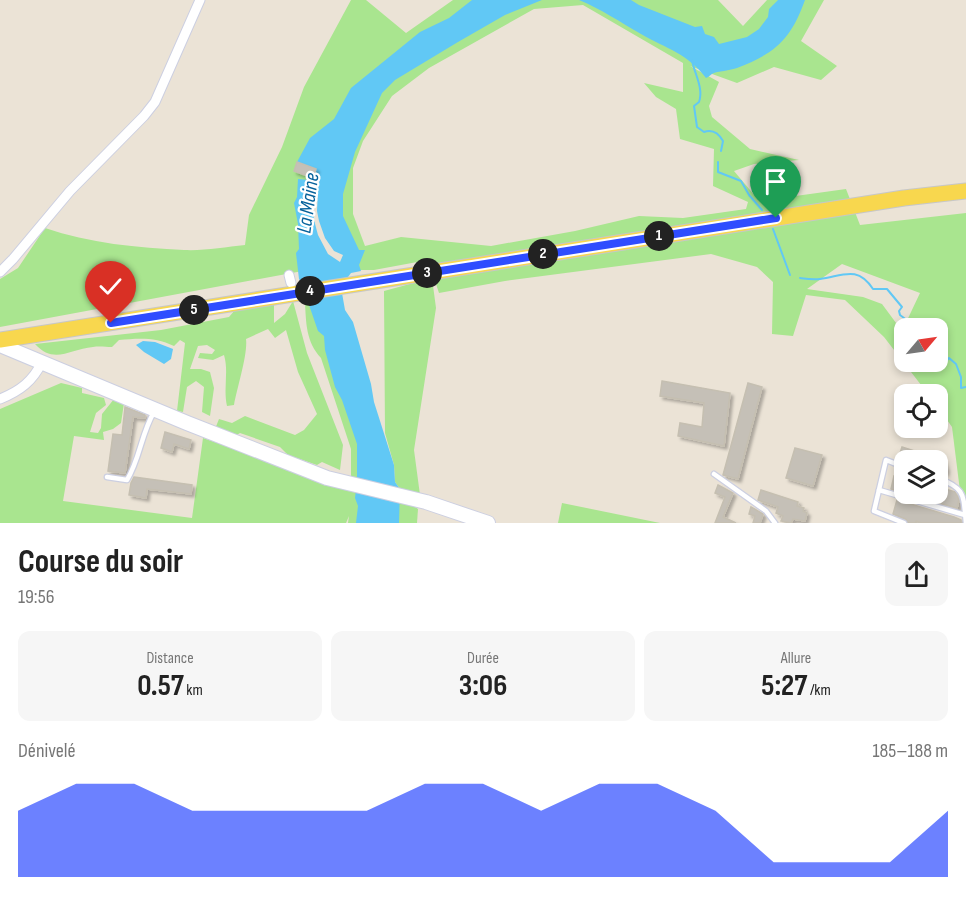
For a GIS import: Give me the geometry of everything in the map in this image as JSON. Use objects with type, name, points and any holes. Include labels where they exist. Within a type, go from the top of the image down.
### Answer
[{"type":"main road","points":[[0,340],[904,198],[966,191]]},
{"type":"street","points":[[0,272],[14,259],[64,198],[155,102],[200,0]]},
{"type":"street","points":[[0,345],[155,410],[327,478],[403,496],[480,522]]},
{"type":"street","points":[[0,399],[25,386],[40,361]]},
{"type":"lane","points":[[107,477],[127,480],[134,468],[144,432],[155,410]]},
{"type":"lane","points":[[894,463],[886,460],[874,511],[904,523]]},
{"type":"lane","points":[[714,474],[766,511],[775,523]]},
{"type":"lane","points":[[948,482],[962,491],[966,523]]},
{"type":"lane","points":[[879,489],[965,515]]},
{"type":"green space","points":[[351,0],[366,0],[406,33],[453,0],[718,0],[743,26],[767,0],[824,0],[801,41],[837,66],[821,80],[774,67],[737,83],[690,66],[719,82],[709,106],[712,117],[750,149],[799,160],[754,164],[734,171],[755,196],[774,199],[846,189],[860,225],[966,213],[966,523],[964,523],[952,427],[948,421],[948,384],[920,384],[911,372],[948,372],[948,318],[908,318],[920,293],[842,264],[807,289],[863,297],[882,304],[894,320],[894,350],[884,337],[845,300],[806,295],[793,336],[772,334],[773,282],[757,267],[711,254],[505,281],[439,293],[428,260],[374,270],[308,270],[0,327],[0,279],[18,268],[45,228],[96,241],[149,248],[192,250],[245,245],[249,215],[282,147],[304,87]],"holes":[[[583,5],[683,63],[683,92],[644,83],[656,97],[676,109],[680,139],[714,149],[713,186],[748,202],[746,209],[683,218],[639,216],[575,231],[491,246],[401,237],[365,246],[353,214],[353,168],[363,141],[392,96],[429,68],[534,9]]]},
{"type":"green space","points":[[432,278],[436,308],[414,450],[420,495],[400,489],[395,482],[394,465],[385,433],[384,291]]},
{"type":"green space","points":[[312,300],[358,436],[361,523],[348,523],[349,516],[346,523],[0,523],[0,409],[61,383],[82,388],[82,393],[104,398],[106,405],[96,413],[90,432],[98,433],[101,428],[102,414],[114,399],[124,403],[121,423],[103,432],[104,440],[74,436],[63,501],[192,518],[203,438],[351,488],[351,449],[321,358],[312,345],[308,332],[305,302]]},
{"type":"green space","points":[[293,301],[307,353],[343,445],[340,470],[322,462],[317,465],[288,455],[280,447],[240,433],[235,436],[215,429],[219,419],[232,423],[245,416],[295,435],[304,430],[317,414],[298,372],[286,330],[275,338],[268,329],[246,339],[244,362],[234,405],[227,406],[224,355],[213,360],[198,358],[200,353],[212,354],[215,350],[207,345],[198,346],[190,369],[210,372],[214,388],[210,416],[202,412],[204,387],[196,381],[187,387],[183,412],[177,411],[185,343],[180,340],[174,346],[147,339],[119,340],[112,347],[85,348],[56,355],[49,354],[35,344],[161,330],[229,317],[235,310],[274,305],[274,323],[285,314]]},
{"type":"green space","points":[[406,501],[418,509],[417,523],[382,523],[386,509]]},
{"type":"green space","points":[[562,503],[660,523],[558,523]]},
{"type":"water","name":"La Maine","points":[[472,0],[542,0],[505,15],[395,80],[382,93],[355,152],[343,194],[343,216],[359,250],[365,250],[359,265],[361,271],[351,273],[345,281],[342,293],[345,310],[353,322],[374,402],[394,465],[395,482],[400,489],[399,523],[356,523],[357,444],[342,400],[335,387],[325,350],[324,336],[318,331],[308,302],[308,294],[299,279],[296,253],[299,249],[298,224],[294,203],[297,197],[298,179],[310,180],[316,169],[297,162],[310,138],[334,119],[351,88],[420,32],[449,18]]},
{"type":"water","points":[[579,0],[631,0],[695,27],[702,26],[705,34],[714,37],[719,44],[747,37],[759,29],[768,17],[769,9],[778,0],[805,0],[788,35],[772,50],[737,68],[714,73],[706,78],[676,52]]},
{"type":"water","points":[[143,341],[155,342],[173,349],[171,359],[164,364],[144,352],[136,345]]},
{"type":"pier","points":[[310,179],[314,180],[318,191],[317,211],[325,238],[334,251],[343,255],[340,262],[328,254],[318,235],[314,220]]},
{"type":"building","points":[[297,162],[316,169],[313,178],[294,171]]},
{"type":"building","points":[[662,381],[730,393],[724,446],[678,436],[680,423],[702,427],[704,403],[660,396]]},
{"type":"building","points":[[748,383],[762,387],[738,479],[723,475]]},
{"type":"building","points":[[125,407],[145,415],[145,418],[133,417],[125,473],[108,471],[113,434],[122,435]]},
{"type":"building","points":[[165,432],[191,440],[189,449],[174,444],[172,452],[161,448]]},
{"type":"building","points":[[795,448],[822,455],[813,486],[786,478]]},
{"type":"building","points":[[134,477],[192,485],[191,494],[147,489],[146,498],[129,495]]},
{"type":"building","points":[[718,485],[733,493],[723,517],[736,523],[715,523],[725,497],[715,493]]},
{"type":"building","points":[[761,490],[798,502],[797,506],[804,508],[803,511],[807,513],[805,521],[793,519],[791,523],[781,521],[783,516],[776,513],[778,507],[758,500]]},
{"type":"building","points":[[948,490],[955,492],[959,500],[957,508],[943,504],[948,504]]},
{"type":"building","points":[[896,504],[910,504],[954,517],[961,520],[961,523],[916,521],[908,523],[906,519],[893,514]]},
{"type":"building","points":[[751,507],[763,514],[760,523],[753,523],[755,516],[749,514]]},
{"type":"waterway","points":[[692,60],[700,91],[699,102],[694,106],[697,127],[704,132],[713,132],[720,136],[723,141],[721,151]]},
{"type":"waterway","points":[[718,162],[718,172],[741,181],[762,210]]},
{"type":"waterway","points":[[773,229],[790,275]]},
{"type":"waterway","points":[[800,278],[817,279],[855,274],[873,289],[887,289],[902,307],[899,311],[904,318]]},
{"type":"waterway","points":[[948,359],[956,364],[961,377],[961,388],[966,387]]},
{"type":"route","points":[[111,323],[776,218]]}]
